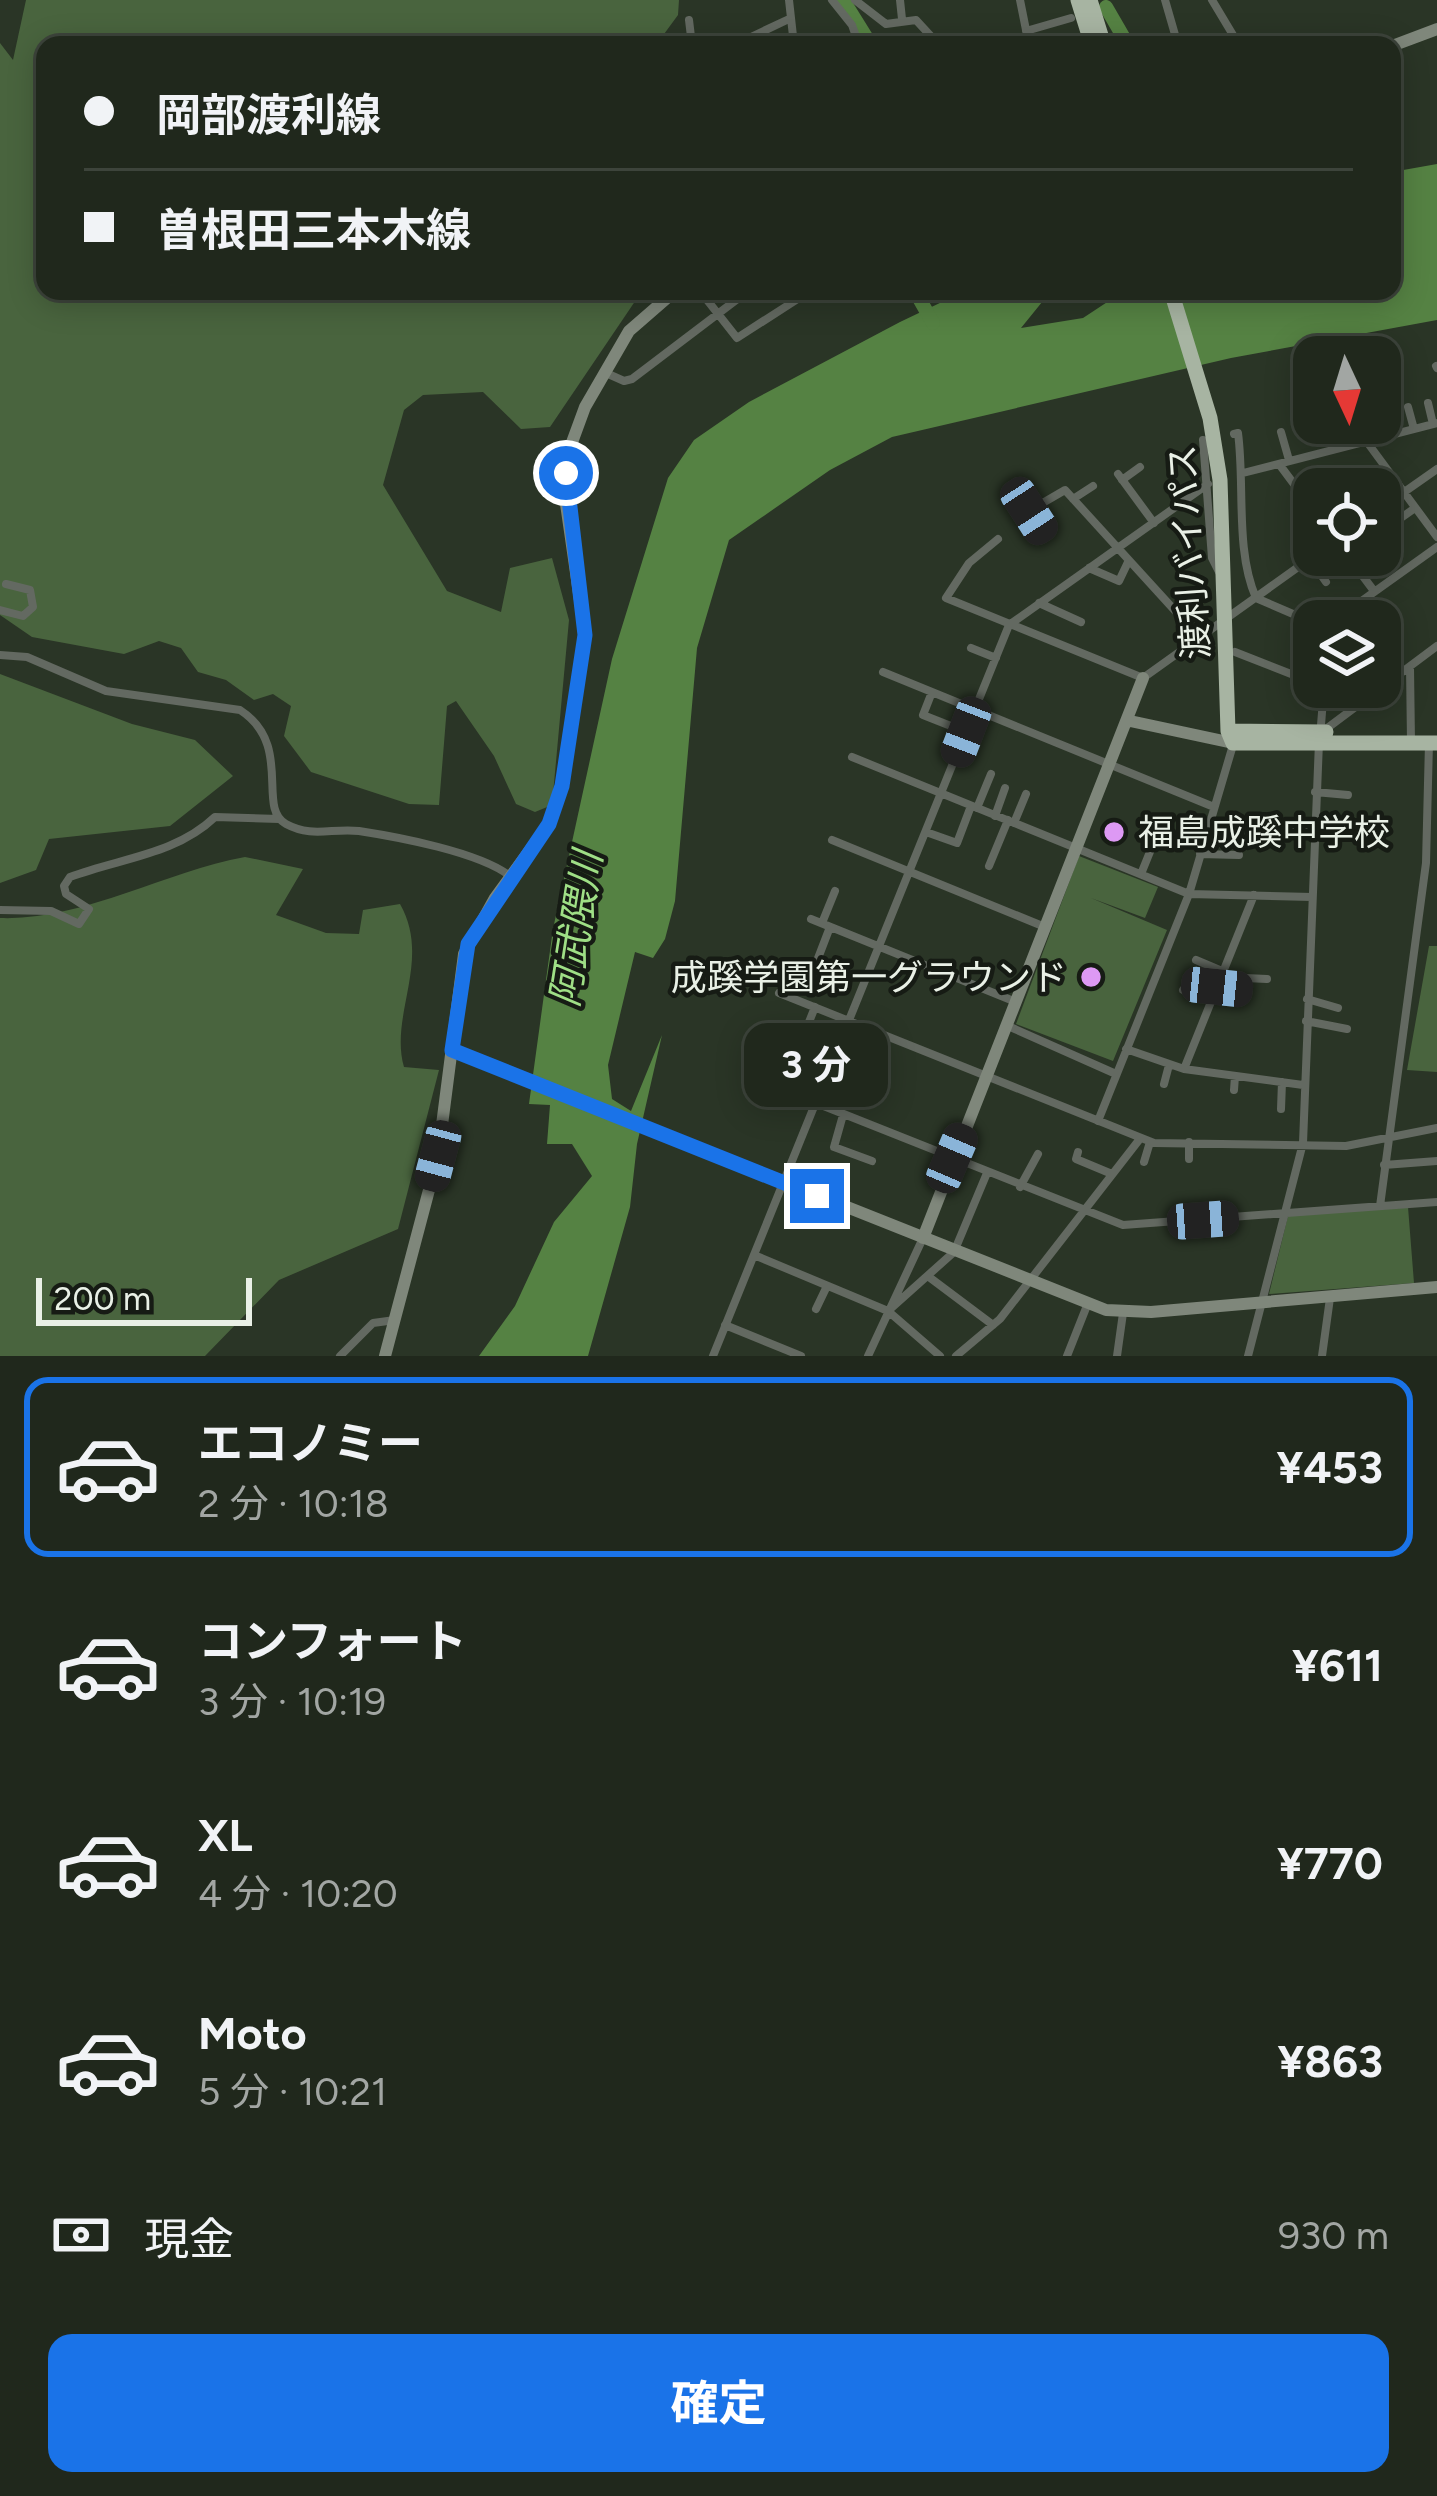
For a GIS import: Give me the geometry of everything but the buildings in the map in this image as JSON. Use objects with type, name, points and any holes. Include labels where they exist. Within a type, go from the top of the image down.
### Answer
[{"type":"highway","points":[[1078,0],[1089,36]]},
{"type":"highway","points":[[1090,0],[1101,36]]},
{"type":"highway","name":"渡利バイパス","points":[[1178,300],[1230,482],[1228,735]]},
{"type":"highway","name":"渡利バイパス","points":[[1211,407],[1220,480],[1224,584],[1235,652],[1228,735]]},
{"type":"highway","points":[[1228,735],[1321,733],[1425,739]]},
{"type":"street","points":[[789,0],[792,36]]},
{"type":"street","points":[[832,0],[856,36]]},
{"type":"street","points":[[855,0],[886,24],[916,20],[927,36]]},
{"type":"street","points":[[900,0],[902,20]]},
{"type":"street","points":[[1020,0],[1028,36]]},
{"type":"street","points":[[1165,0],[1175,36]]},
{"type":"street","points":[[1212,0],[1234,36]]},
{"type":"street","points":[[1032,36],[1071,18]]},
{"type":"street","points":[[753,36],[789,19]]},
{"type":"street","points":[[688,20],[691,36]]},
{"type":"street","points":[[1401,43],[1437,29]]},
{"type":"street","points":[[385,1356],[438,1156],[464,954],[549,824],[562,786],[585,635],[565,497],[567,456],[629,331],[665,300]]},
{"type":"street","points":[[707,300],[737,338],[797,300]]},
{"type":"street","points":[[605,372],[624,381],[632,379],[736,300]]},
{"type":"street","points":[[1401,433],[1435,423],[1428,403]]},
{"type":"street","points":[[1408,407],[1414,429]]},
{"type":"street","points":[[1281,432],[1289,460]]},
{"type":"street","points":[[1234,434],[1238,433],[1244,472],[1247,578],[1256,598],[1293,614]]},
{"type":"street","points":[[1203,440],[1212,558],[1224,584]]},
{"type":"street","points":[[1332,444],[1333,449]]},
{"type":"street","points":[[1244,472],[1357,444]]},
{"type":"street","points":[[1368,444],[1437,537]]},
{"type":"street","points":[[1278,464],[1293,484]]},
{"type":"street","points":[[1140,467],[1120,477],[1154,523]]},
{"type":"street","points":[[1401,495],[1437,470]]},
{"type":"street","points":[[713,1356],[1009,626],[1208,484]]},
{"type":"street","points":[[1073,499],[1093,486]]},
{"type":"street","points":[[1046,537],[1029,511],[1065,490],[1199,637]]},
{"type":"street","points":[[1401,518],[1415,508]]},
{"type":"street","points":[[998,539],[969,563],[946,598],[1143,678]]},
{"type":"street","points":[[1365,600],[1437,547]]},
{"type":"street","points":[[1089,568],[1119,581],[1129,560]]},
{"type":"street","points":[[868,1356],[923,1238],[1130,721],[1143,678],[1293,571]]},
{"type":"street","points":[[1323,576],[1326,582]]},
{"type":"street","points":[[1363,576],[1374,591]]},
{"type":"street","points":[[0,610],[23,616],[33,608],[30,590],[6,584]]},
{"type":"street","points":[[1039,603],[1081,622]]},
{"type":"street","points":[[1321,733],[1437,646]]},
{"type":"street","points":[[971,648],[996,658]]},
{"type":"street","points":[[1235,652],[1293,675]]},
{"type":"street","points":[[0,655],[27,657],[106,691],[243,712],[270,746],[272,806],[279,819]]},
{"type":"street","points":[[1379,1206],[1427,856],[1425,739],[1410,667]]},
{"type":"street","points":[[883,672],[1214,807]]},
{"type":"street","points":[[932,692],[923,715],[966,732]]},
{"type":"street","points":[[1248,1356],[1303,1144],[1312,828],[1323,708]]},
{"type":"street","points":[[1098,1121],[1189,894],[1228,735],[1164,732],[1130,721]]},
{"type":"street","points":[[852,757],[1189,894],[1312,897]]},
{"type":"street","points":[[926,832],[957,843],[991,775]]},
{"type":"street","points":[[995,815],[1005,788]]},
{"type":"street","points":[[1315,792],[1348,795]]},
{"type":"street","points":[[989,866],[1026,794]]},
{"type":"street","points":[[0,910],[51,911],[79,923],[89,909],[66,894],[70,877],[167,847],[199,832],[214,817],[279,819],[312,834],[362,832],[442,850],[512,877]]},
{"type":"street","points":[[1208,827],[1312,828]]},
{"type":"street","points":[[1141,874],[1159,832]]},
{"type":"street","points":[[832,840],[1045,927]]},
{"type":"street","points":[[1200,854],[1239,855]]},
{"type":"street","points":[[815,966],[835,891]]},
{"type":"street","points":[[1184,1069],[1254,896]]},
{"type":"street","points":[[811,919],[1018,1003]]},
{"type":"street","points":[[1196,960],[1223,971]]},
{"type":"street","points":[[1217,987],[1243,989],[1244,978],[1267,980]]},
{"type":"street","points":[[1183,990],[1211,1001]]},
{"type":"street","points":[[779,993],[1150,1142],[1346,1146],[1437,1128]]},
{"type":"street","points":[[1307,999],[1338,1008]]},
{"type":"street","points":[[805,1032],[814,1007]]},
{"type":"street","points":[[1306,1021],[1347,1029]]},
{"type":"street","points":[[1008,1026],[1117,1074]]},
{"type":"street","points":[[1126,1048],[1184,1069],[1304,1085]]},
{"type":"street","points":[[452,1050],[954,1252],[1123,1313],[1437,1287]]},
{"type":"street","points":[[1164,1084],[1169,1065]]},
{"type":"street","points":[[1234,1090],[1235,1076]]},
{"type":"street","points":[[1281,1109],[1282,1082]]},
{"type":"street","points":[[816,1103],[1123,1226],[1437,1202]]},
{"type":"street","points":[[843,1115],[834,1148],[872,1161]]},
{"type":"street","points":[[956,1356],[993,1324],[1030,1280],[1138,1139]]},
{"type":"street","points":[[1144,1162],[1150,1142]]},
{"type":"street","points":[[1189,1160],[1190,1142]]},
{"type":"street","points":[[1078,1151],[1076,1159],[1112,1174]]},
{"type":"street","points":[[1020,1187],[1038,1154]]},
{"type":"street","points":[[1384,1165],[1437,1161]]},
{"type":"street","points":[[888,1311],[954,1252],[987,1173]]},
{"type":"street","points":[[754,1255],[888,1311],[940,1356]]},
{"type":"street","points":[[929,1277],[993,1324]]},
{"type":"street","points":[[816,1310],[826,1286]]},
{"type":"street","points":[[1322,1356],[1330,1296]]},
{"type":"street","points":[[1067,1356],[1088,1304]]},
{"type":"street","points":[[1117,1356],[1123,1313]]},
{"type":"street","points":[[340,1356],[373,1323],[394,1320]]},
{"type":"street","points":[[725,1325],[801,1356]]},
{"type":"shaded area","points":[[26,0],[679,0],[678,15],[663,36],[36,36],[36,300],[636,300],[550,427],[521,429],[483,392],[423,395],[404,410],[383,485],[447,591],[501,612],[510,568],[552,558],[569,620],[552,805],[535,812],[516,804],[494,756],[456,701],[447,706],[439,805],[409,804],[311,772],[284,736],[291,706],[273,694],[254,700],[226,680],[198,672],[181,648],[159,641],[124,654],[32,637],[0,615],[0,43],[13,60]]},
{"type":"shaded area","points":[[0,674],[132,724],[195,740],[233,776],[170,826],[49,839],[36,870],[0,883]]},
{"type":"shaded area","name":"成蹊学園第一グラウンド","points":[[1079,856],[1158,887],[1145,918],[1091,898],[1167,930],[1113,1061],[1016,1024]]},
{"type":"shaded area","points":[[245,857],[303,869],[276,915],[326,933],[359,934],[363,910],[400,904],[409,925],[412,946],[402,1027],[404,1067],[439,1070],[398,1229],[279,1280],[205,1356],[0,1356],[0,918],[61,912]]},
{"type":"shaded area","points":[[1429,946],[1437,946],[1437,1072],[1407,1070]]},
{"type":"shaded area","points":[[1408,1207],[1414,1283],[1269,1294],[1288,1216]]},
{"type":"water","name":"阿武隈川","points":[[1437,164],[1437,320],[1350,336],[1293,336],[1293,347],[892,437],[830,470],[729,540],[697,648],[675,901],[665,939],[653,958],[635,952],[608,1065],[612,1099],[631,1111],[662,1035],[637,1144],[630,1207],[588,1356],[479,1356],[515,1306],[554,1222],[592,1176],[572,1144],[547,1144],[550,1105],[529,1104],[553,929],[612,659],[668,478],[694,440],[749,402],[946,300],[1044,300],[1021,328],[1083,318],[1110,300],[1401,300],[1401,170]]},
{"type":"waterway","points":[[843,0],[865,36]]},
{"type":"waterway","points":[[1106,7],[1123,36]]},
{"type":"waterway","points":[[920,300],[933,323]]},
{"type":"place","name":"福島成蹊中学校","points":[[1114,832]]},
{"type":"place","name":"成蹊学園第一グラウンド","points":[[1091,977]]},
{"type":"route","points":[[566,473],[568,530],[585,635],[562,786],[549,824],[468,944],[460,969],[452,1050],[817,1196]]}]
